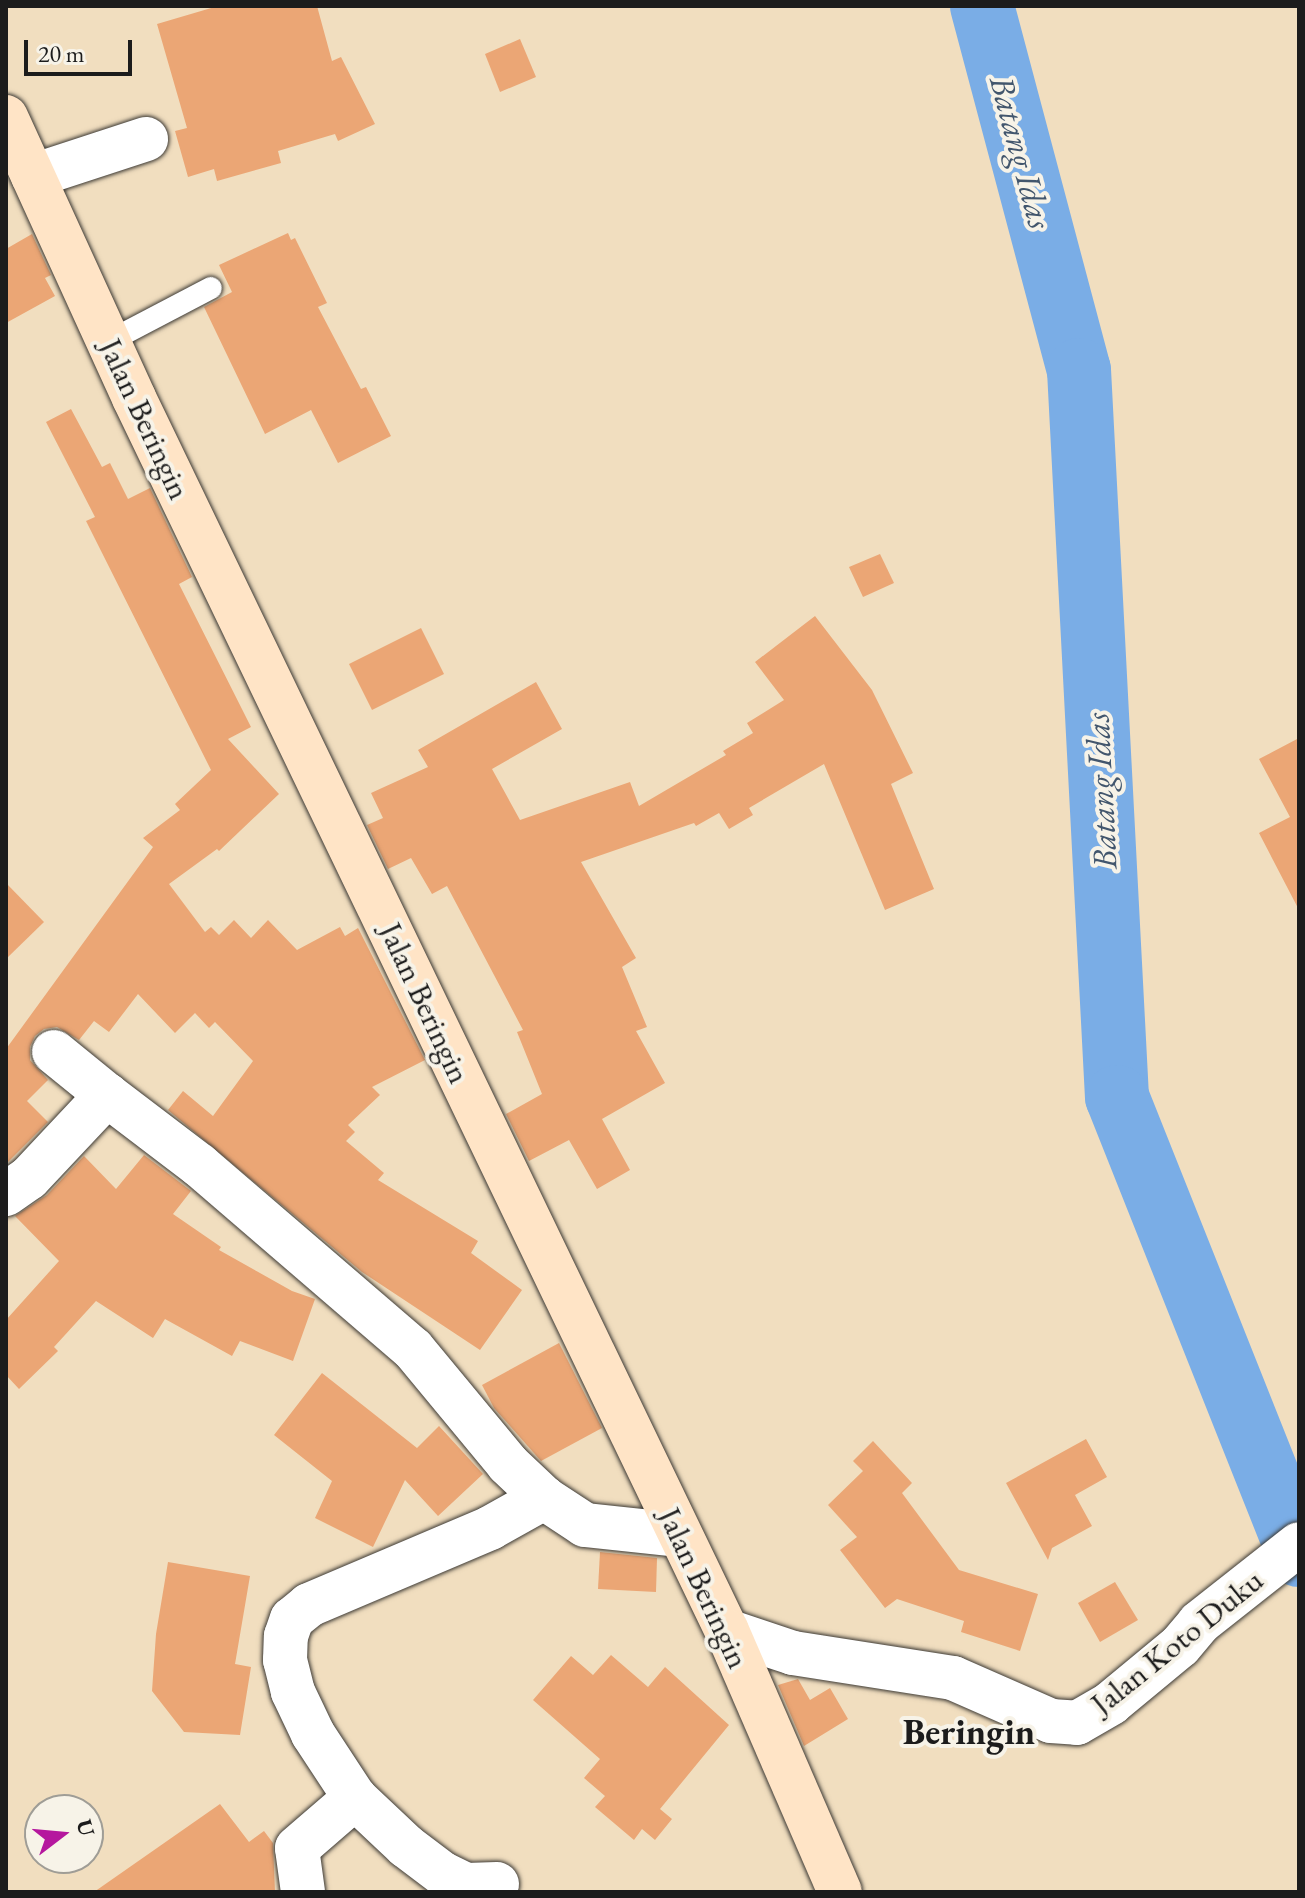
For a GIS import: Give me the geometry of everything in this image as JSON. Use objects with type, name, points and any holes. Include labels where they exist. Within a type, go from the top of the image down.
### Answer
[{"type":"street","name":"Jalan Beringin","points":[[6,117],[108,342],[727,1631],[840,1892]]},
{"type":"street","points":[[33,176],[146,139]]},
{"type":"street","points":[[54,1052],[199,1165],[413,1349],[508,1464],[544,1498],[585,1525],[679,1535]]},
{"type":"street","points":[[6,1194],[29,1178],[107,1095]]},
{"type":"street","points":[[497,1884],[466,1885],[443,1874],[406,1846],[355,1798],[313,1734],[293,1692],[285,1660],[286,1636],[292,1619],[309,1605],[349,1585],[490,1528],[544,1498]]},
{"type":"street","name":"Jalan Koto Duku","points":[[727,1631],[815,1658],[953,1678],[1051,1721],[1077,1723],[1111,1703],[1180,1646],[1199,1623],[1299,1544]]},
{"type":"street","points":[[303,1892],[297,1848],[355,1798]]},
{"type":"lane","points":[[108,342],[211,288]]},
{"type":"building","points":[[218,6],[317,6],[332,61],[341,57],[375,124],[338,141],[335,134],[278,151],[281,163],[217,181],[214,169],[188,177],[175,131],[187,128],[157,24]]},
{"type":"building","points":[[520,39],[536,77],[500,92],[485,54]]},
{"type":"building","points":[[288,233],[291,240],[295,238],[327,303],[318,307],[361,389],[366,387],[391,436],[338,463],[311,410],[265,434],[204,307],[232,292],[219,265]]},
{"type":"building","points":[[32,234],[51,275],[45,278],[55,296],[6,323],[6,249]]},
{"type":"building","points":[[71,409],[102,467],[110,463],[128,499],[150,488],[192,577],[179,584],[251,727],[228,739],[279,794],[219,851],[217,849],[169,884],[205,932],[211,927],[219,935],[234,920],[251,938],[268,920],[297,950],[340,927],[345,936],[358,928],[425,1060],[372,1087],[380,1095],[348,1125],[355,1132],[346,1141],[384,1173],[378,1180],[478,1241],[471,1253],[522,1290],[480,1350],[362,1272],[168,1110],[183,1091],[213,1116],[253,1061],[215,1022],[209,1028],[195,1013],[175,1033],[138,994],[109,1032],[94,1021],[79,1040],[57,1027],[44,1029],[35,1036],[30,1047],[30,1060],[48,1080],[27,1101],[48,1122],[6,1164],[6,1049],[153,847],[143,838],[180,810],[175,804],[211,770],[86,521],[95,517],[46,422]]},
{"type":"building","points":[[880,554],[894,583],[863,597],[849,567]]},
{"type":"building","points":[[815,616],[872,690],[913,773],[891,784],[934,889],[885,910],[824,764],[749,808],[753,815],[729,829],[719,813],[696,826],[694,823],[581,862],[636,958],[622,967],[647,1027],[636,1031],[665,1083],[602,1119],[630,1170],[597,1189],[569,1140],[529,1161],[506,1114],[542,1094],[517,1032],[523,1030],[447,886],[432,894],[411,858],[388,869],[367,825],[383,818],[371,793],[428,767],[418,750],[536,682],[562,729],[492,769],[520,820],[630,782],[639,806],[726,755],[723,751],[753,733],[747,723],[784,700],[755,662]]},
{"type":"building","points":[[421,628],[444,674],[372,710],[349,664]]},
{"type":"building","points":[[1299,738],[1299,910],[1259,833],[1290,817],[1259,759]]},
{"type":"building","points":[[6,883],[44,922],[6,959]]},
{"type":"building","points":[[144,1155],[191,1191],[173,1214],[221,1247],[219,1250],[292,1291],[315,1299],[293,1361],[240,1341],[232,1356],[165,1319],[153,1338],[96,1301],[54,1347],[58,1351],[19,1389],[6,1375],[6,1320],[59,1261],[15,1216],[47,1195],[84,1156],[116,1189]]},
{"type":"building","points":[[559,1343],[602,1428],[541,1461],[494,1408],[482,1385]]},
{"type":"building","points":[[322,1373],[417,1448],[439,1426],[483,1474],[438,1516],[405,1480],[373,1547],[315,1518],[332,1481],[274,1435]]},
{"type":"building","points":[[1086,1439],[1107,1477],[1075,1495],[1092,1526],[1052,1548],[1048,1560],[1006,1483]]},
{"type":"building","points":[[873,1441],[912,1483],[902,1493],[959,1570],[1038,1594],[1020,1651],[961,1632],[964,1621],[897,1599],[885,1608],[840,1550],[857,1537],[828,1505],[863,1471],[853,1461]]},
{"type":"building","points":[[600,1552],[657,1558],[656,1592],[598,1589]]},
{"type":"building","points":[[168,1562],[250,1576],[235,1664],[251,1667],[240,1735],[184,1732],[152,1691],[156,1634]]},
{"type":"building","points":[[1115,1582],[1138,1620],[1100,1642],[1078,1603]]},
{"type":"building","points":[[611,1655],[648,1687],[665,1667],[729,1725],[660,1809],[672,1819],[655,1840],[642,1829],[634,1840],[595,1807],[605,1796],[584,1778],[600,1759],[533,1700],[571,1656],[593,1675]]},
{"type":"building","points":[[798,1679],[810,1700],[830,1688],[848,1719],[804,1746],[778,1685]]},
{"type":"building","points":[[220,1804],[249,1842],[264,1831],[273,1843],[275,1892],[94,1892]]},
{"type":"waterway","name":"Batang Idas","points":[[982,6],[1079,370],[1117,1097],[1299,1555]]},
{"type":"district","name":"Beringin","points":[[969,1732]]}]
